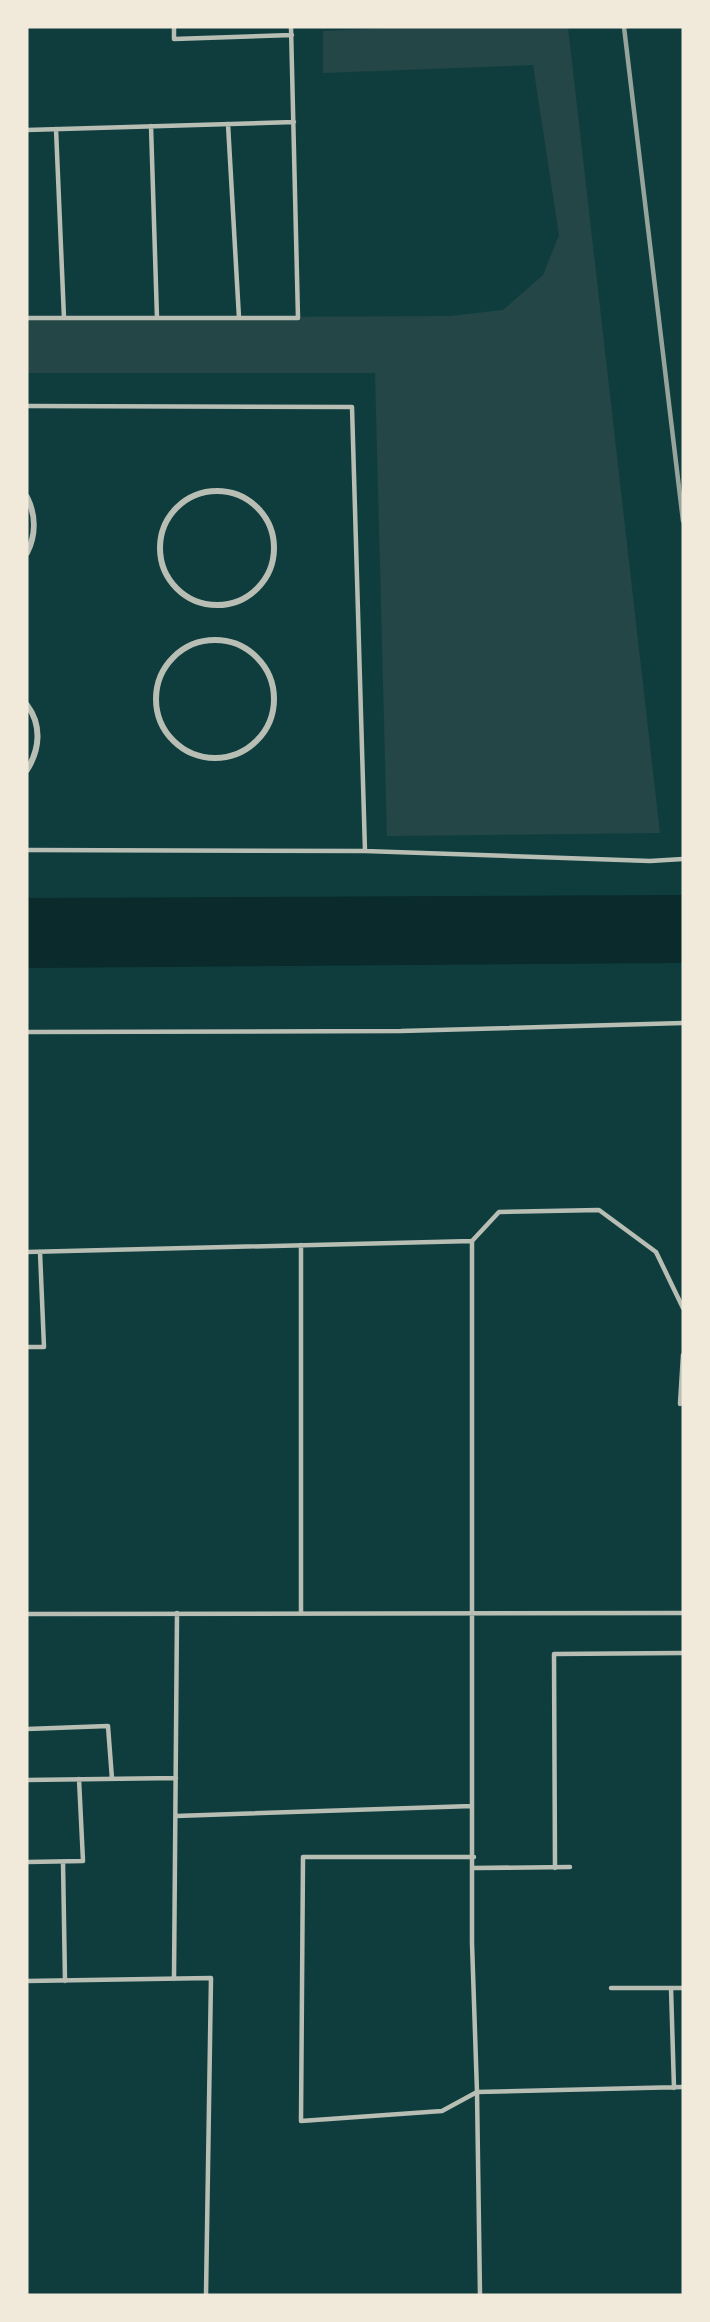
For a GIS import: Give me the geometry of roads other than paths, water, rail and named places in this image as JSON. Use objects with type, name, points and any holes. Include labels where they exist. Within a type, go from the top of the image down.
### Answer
[{"type":"street","points":[[224,491],[243,496],[260,508],[271,527],[275,546],[272,566],[266,578],[253,593],[235,602],[222,605],[202,603],[184,595],[171,583],[162,565],[160,545],[164,526],[172,512],[188,499],[206,492],[224,491]]},
{"type":"street","points":[[27,497],[32,506],[35,525],[32,543],[27,553]]},
{"type":"street","points":[[222,640],[239,644],[256,656],[271,680],[274,700],[272,716],[262,734],[241,752],[221,758],[191,753],[173,742],[161,725],[156,710],[156,690],[167,663],[182,649],[201,641],[222,640]]},
{"type":"street","points":[[27,705],[33,713],[38,730],[35,757],[27,770]]},
{"type":"lane","points":[[174,27],[174,39],[292,35]]},
{"type":"lane","points":[[27,318],[298,318],[291,27]]},
{"type":"lane","points":[[27,130],[294,122]]},
{"type":"lane","points":[[228,124],[238,318]]},
{"type":"lane","points":[[151,126],[157,318]]},
{"type":"lane","points":[[56,129],[64,318]]},
{"type":"lane","points":[[27,406],[352,407],[364,851]]},
{"type":"lane","points":[[27,850],[364,851],[650,861],[683,859]]},
{"type":"lane","points":[[27,1032],[401,1031],[683,1023]]},
{"type":"lane","points":[[480,2295],[472,1942],[474,1857],[471,1241],[499,1212],[599,1210],[656,1252],[683,1308]]},
{"type":"lane","points":[[27,1252],[471,1241]]},
{"type":"lane","points":[[301,1245],[301,1613]]},
{"type":"lane","points":[[27,1347],[44,1347],[40,1252]]},
{"type":"lane","points":[[680,1404],[683,1355]]},
{"type":"lane","points":[[174,1979],[177,1613]]},
{"type":"lane","points":[[27,1614],[683,1613]]},
{"type":"lane","points":[[555,1868],[554,1653],[683,1653]]},
{"type":"lane","points":[[27,1729],[108,1726],[112,1779]]},
{"type":"lane","points":[[27,1862],[83,1861],[79,1779]]},
{"type":"lane","points":[[27,1780],[176,1779]]},
{"type":"lane","points":[[176,1816],[472,1806]]},
{"type":"lane","points":[[474,1857],[303,1857],[301,2121],[442,2111],[477,2092],[683,2087]]},
{"type":"lane","points":[[63,1862],[64,1981]]},
{"type":"lane","points":[[474,1868],[570,1867]]},
{"type":"lane","points":[[27,1981],[211,1978],[206,2295]]},
{"type":"lane","points":[[611,1988],[683,1988]]},
{"type":"lane","points":[[671,1988],[674,2088]]},
{"type":"railway","points":[[624,27],[683,521]]}]
